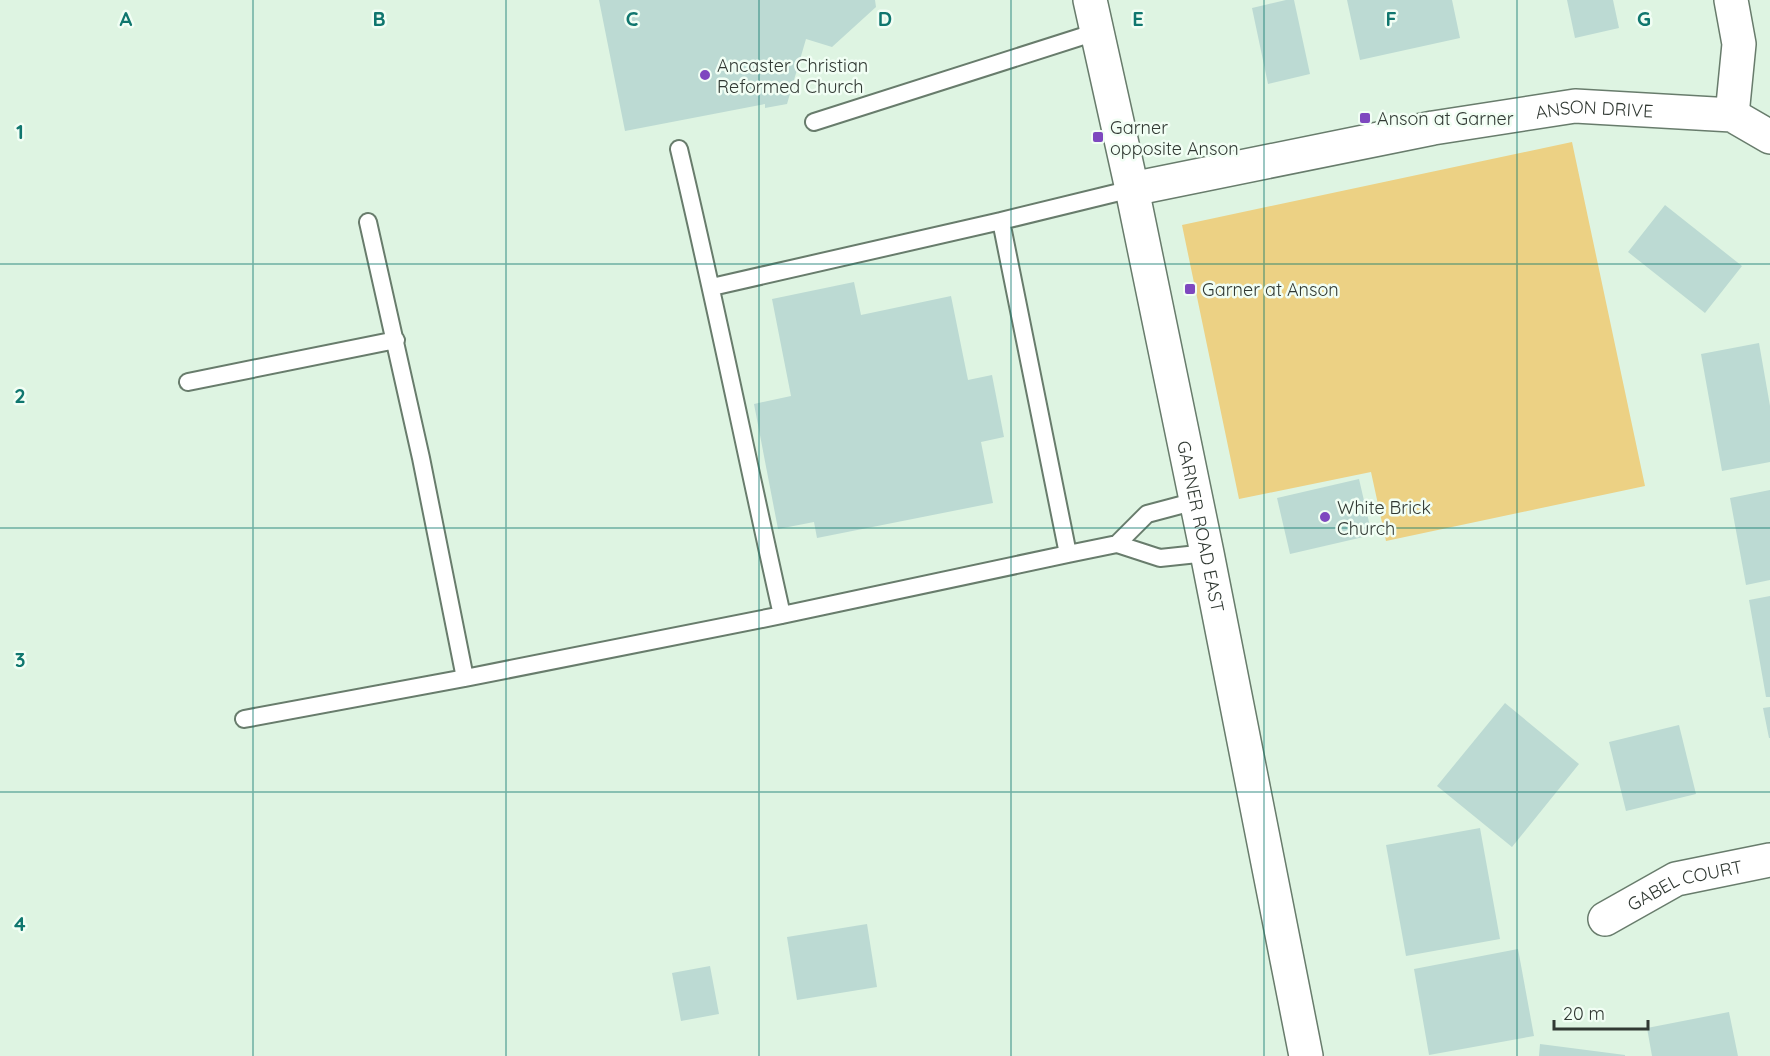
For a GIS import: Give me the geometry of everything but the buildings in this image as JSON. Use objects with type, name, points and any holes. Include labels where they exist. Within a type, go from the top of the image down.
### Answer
[{"type":"main road","name":"GARNER ROAD EAST","points":[[1090,0],[1132,189],[1207,553],[1306,1056]]},
{"type":"main road","points":[[1731,0],[1739,44],[1732,115]]},
{"type":"main road","name":"ANSON DRIVE","points":[[1132,189],[1433,128],[1575,106],[1732,115],[1770,137]]},
{"type":"main road","name":"GABEL COURT","points":[[1605,919],[1676,879],[1770,860]]},
{"type":"lane","points":[[814,122],[1096,32]]},
{"type":"lane","points":[[679,149],[712,287],[782,615]]},
{"type":"lane","points":[[712,287],[1132,189]]},
{"type":"lane","points":[[1001,221],[1068,554]]},
{"type":"lane","points":[[368,222],[396,340],[465,678]]},
{"type":"lane","points":[[188,382],[396,340]]},
{"type":"lane","points":[[1118,544],[1147,514],[1196,501]]},
{"type":"lane","points":[[244,719],[782,615],[1118,544],[1160,558],[1207,553]]},
{"type":"shaded area","points":[[1572,142],[1645,486],[1386,541],[1371,472],[1239,499],[1182,225]]},
{"type":"place","name":"Ancaster Christian Reformed Church","points":[[705,75]]},
{"type":"place","name":"Anson at Garner","points":[[1365,118]]},
{"type":"place","name":"Garner opposite Anson","points":[[1098,137]]},
{"type":"place","name":"Garner at Anson","points":[[1190,289]]},
{"type":"place","name":"White Brick Church","points":[[1325,517]]}]
